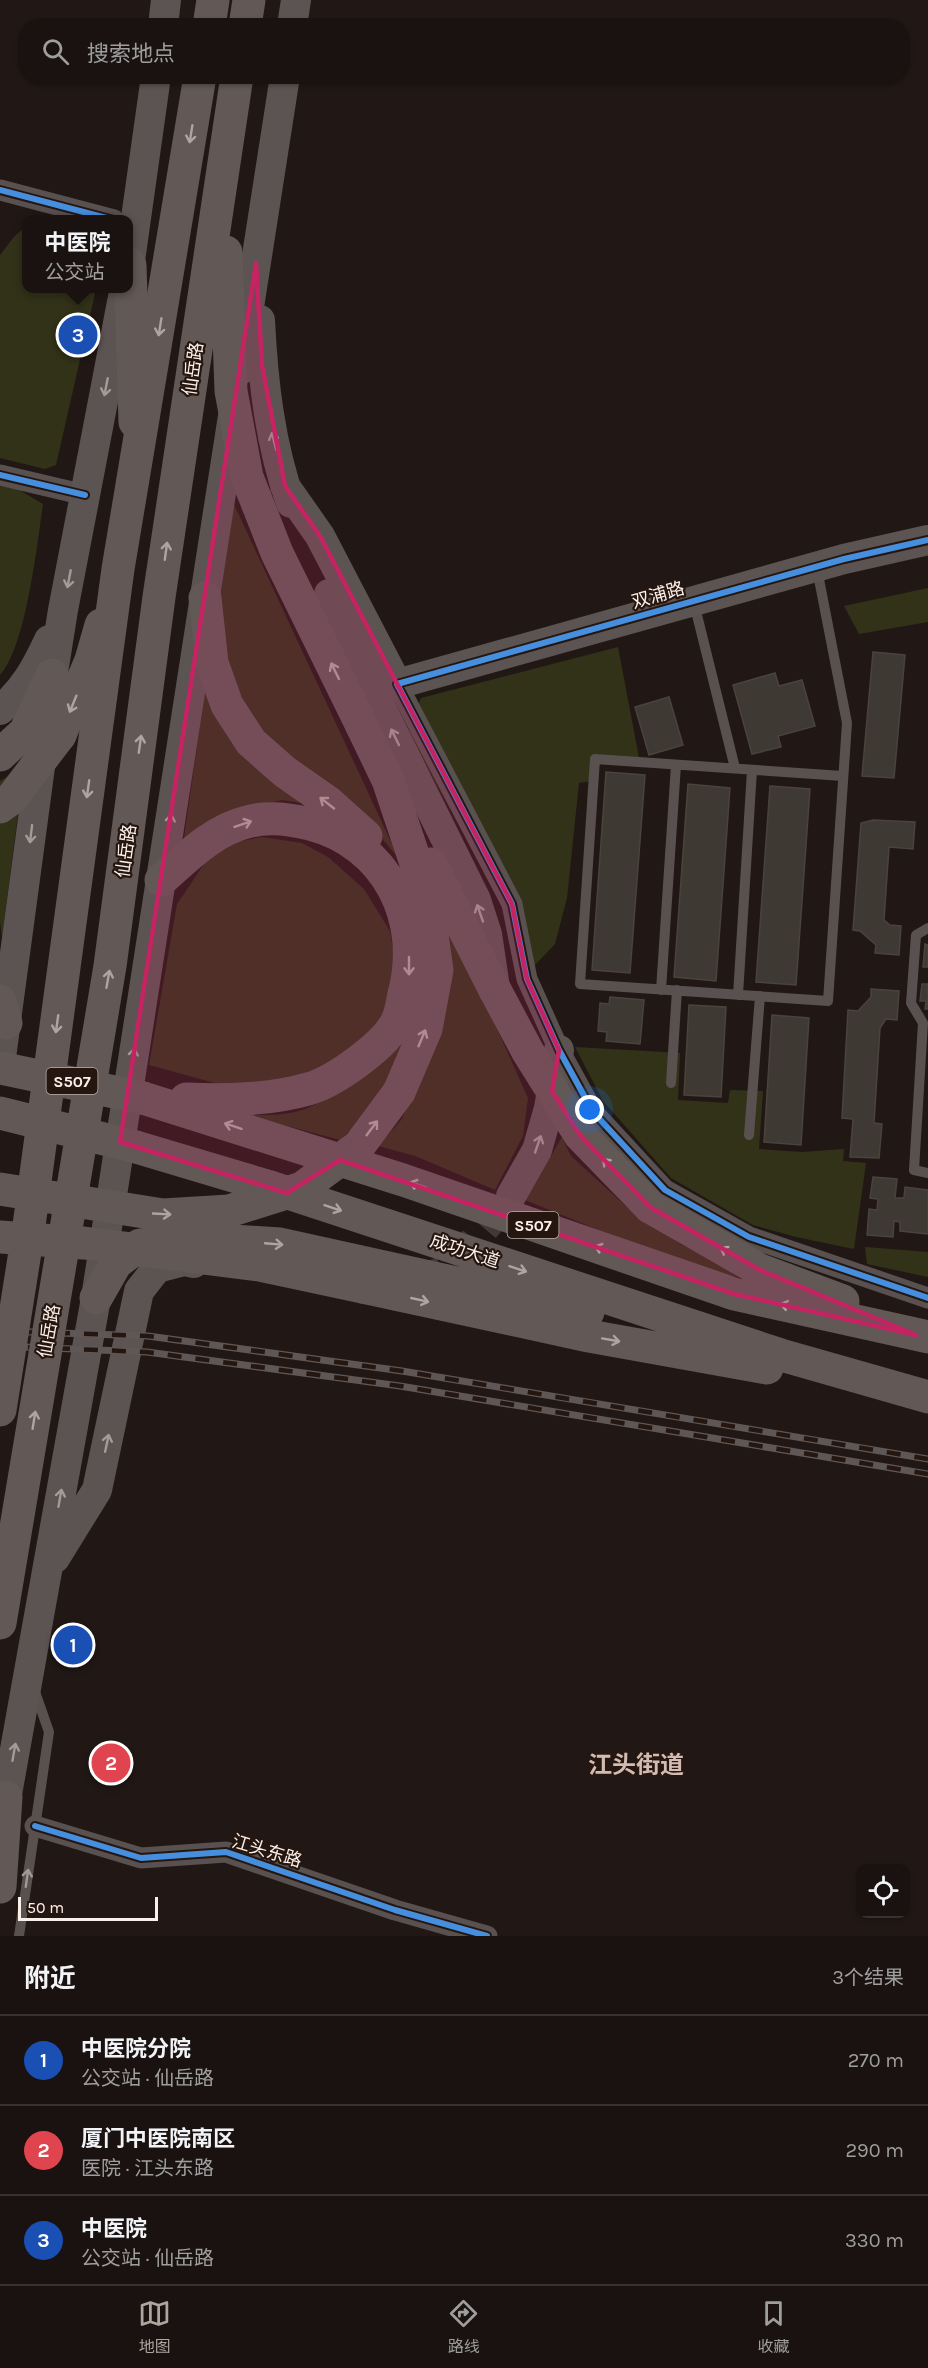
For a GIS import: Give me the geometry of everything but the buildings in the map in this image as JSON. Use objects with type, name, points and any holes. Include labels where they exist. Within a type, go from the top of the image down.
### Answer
[{"type":"highway","points":[[210,18],[213,0]]},
{"type":"highway","points":[[246,18],[249,0]]},
{"type":"highway","name":"仙岳路","points":[[0,1410],[28,1233],[118,569],[199,84]]},
{"type":"highway","name":"仙岳路","points":[[0,1623],[111,966],[159,597],[236,84]]},
{"type":"highway","points":[[224,163],[231,390],[247,477],[277,553],[388,780],[528,1052],[580,1135],[650,1207],[760,1270],[858,1307],[922,1336]]},
{"type":"highway","points":[[130,293],[136,470]]},
{"type":"highway","points":[[0,807],[11,799],[60,735],[91,660],[118,569]]},
{"type":"highway","points":[[205,598],[212,663],[227,705],[251,742],[285,772],[328,802],[374,843],[405,879],[420,910],[436,970]]},
{"type":"highway","points":[[0,755],[25,732],[52,675]]},
{"type":"highway","points":[[0,1189],[163,1215],[229,1211],[302,1188],[358,1146],[399,1092],[426,1029],[436,970],[426,893],[388,780]]},
{"type":"highway","points":[[143,1098],[229,1101],[310,1089],[344,1072],[375,1048],[397,1021],[410,972],[406,918],[383,870],[357,844],[326,828],[289,819],[247,822],[205,841],[161,880]]},
{"type":"highway","name":"S507","points":[[0,1066],[143,1098],[404,1180],[734,1294],[922,1336]]},
{"type":"highway","name":"成功大道","points":[[0,1113],[136,1147],[267,1186],[781,1355],[921,1395]]},
{"type":"highway","points":[[0,1135],[136,1147]]},
{"type":"highway","points":[[0,1237],[84,1243],[260,1265],[358,1292],[921,1395]]},
{"type":"highway","points":[[96,1298],[116,1263],[140,1245],[189,1238],[280,1244],[781,1355]]},
{"type":"highway","points":[[0,1887],[6,1797]]},
{"type":"main road","points":[[164,18],[166,0]]},
{"type":"main road","points":[[293,18],[296,0]]},
{"type":"main road","points":[[128,215],[154,84]]},
{"type":"main road","points":[[0,1831],[96,1298],[284,84]]},
{"type":"main road","points":[[256,263],[262,365],[270,425],[285,486],[306,543],[383,712],[476,900],[488,934],[495,990]]},
{"type":"main road","points":[[0,1066],[3,1012],[52,675],[124,293]]},
{"type":"main road","points":[[285,486],[321,536],[397,684]]},
{"type":"main road","name":"双浦路","points":[[397,684],[817,567],[928,540]]},
{"type":"main road","points":[[0,710],[33,674],[63,610]]},
{"type":"main road","points":[[511,1196],[537,1150],[549,1108],[559,1050]]},
{"type":"main road","points":[[47,1570],[97,1490],[139,1291],[156,1268],[184,1261],[300,1290],[358,1292]]},
{"type":"street","points":[[0,190],[95,215]]},
{"type":"street","points":[[0,475],[85,495]]},
{"type":"street","points":[[397,684],[512,904],[527,979],[559,1050],[593,1112],[665,1190],[749,1237],[928,1298]]},
{"type":"street","name":"江头东路","points":[[35,1826],[141,1858],[226,1852],[395,1910],[487,1936]]},
{"type":"lane","points":[[817,567],[846,723],[843,776],[828,1001],[580,984],[595,759],[843,776]]},
{"type":"lane","points":[[693,601],[735,768]]},
{"type":"lane","points":[[661,990],[676,765]]},
{"type":"lane","points":[[738,995],[752,770]]},
{"type":"lane","points":[[928,928],[916,935],[911,1003],[925,1023],[914,1170],[928,1173]]},
{"type":"lane","points":[[671,1083],[677,990]]},
{"type":"lane","points":[[749,1135],[760,996]]},
{"type":"lane","points":[[19,1936],[49,1732],[28,1674]]},
{"type":"highlighted area","points":[[256,263],[262,365],[285,486],[320,536],[512,904],[527,979],[559,1050],[552,1091],[580,1135],[650,1207],[760,1270],[916,1335],[734,1294],[340,1160],[287,1193],[120,1142]]},
{"type":"shaded area","points":[[22,230],[22,293],[95,293],[56,465],[45,469],[0,458],[0,255]]},
{"type":"shaded area","points":[[0,486],[16,488],[43,504],[34,569],[23,619],[17,642],[0,675]]},
{"type":"shaded area","points":[[232,500],[399,859],[371,825],[332,808],[282,800],[237,811],[184,838]]},
{"type":"shaded area","points":[[928,588],[928,622],[859,634],[844,606]]},
{"type":"shaded area","points":[[618,647],[640,763],[599,762],[593,781],[579,783],[567,898],[555,944],[535,965],[408,732],[421,698]]},
{"type":"shaded area","points":[[24,767],[2,938],[0,781]]},
{"type":"shaded area","points":[[262,837],[302,843],[328,857],[364,889],[390,931],[397,972],[382,1018],[360,1049],[317,1072],[229,1087],[149,1065],[177,904],[208,858],[230,843]]},
{"type":"shaded area","points":[[447,917],[528,1098],[523,1136],[495,1190],[415,1156],[378,1146],[401,1120],[421,1078]]},
{"type":"shaded area","points":[[414,1029],[369,1115],[340,1140],[245,1115],[295,1112],[324,1100],[364,1072]]},
{"type":"shaded area","points":[[575,1047],[680,1053],[678,1100],[728,1103],[730,1090],[763,1091],[759,1149],[802,1152],[844,1149],[843,1161],[866,1163],[854,1249],[753,1225],[671,1178],[603,1101]]},
{"type":"shaded area","points":[[562,1137],[571,1156],[629,1209],[682,1245],[754,1280],[697,1270],[525,1200]]},
{"type":"shaded area","points":[[865,1247],[928,1252],[928,1277],[867,1264]]},
{"type":"tunnel","points":[[416,1284],[454,1265],[511,1196]]},
{"type":"railway","points":[[0,1331],[148,1336],[402,1371],[928,1459]]},
{"type":"railway","points":[[0,1346],[147,1352],[400,1386],[928,1474]]},
{"type":"cycle path","points":[[0,190],[95,215]]},
{"type":"cycle path","points":[[0,475],[85,495]]},
{"type":"cycle path","points":[[928,540],[844,559],[397,684],[512,904],[527,979],[559,1050],[593,1112],[665,1190],[749,1237],[928,1298]]},
{"type":"cycle path","points":[[35,1826],[141,1858],[226,1852],[395,1910],[487,1936]]},
{"type":"place","name":"中医院","points":[[78,335]]},
{"type":"place","name":"中医院分院","points":[[73,1645]]},
{"type":"place","name":"厦门中医院南区","points":[[111,1763]]},
{"type":"district","name":"江头街道","points":[[636,1765]]}]
